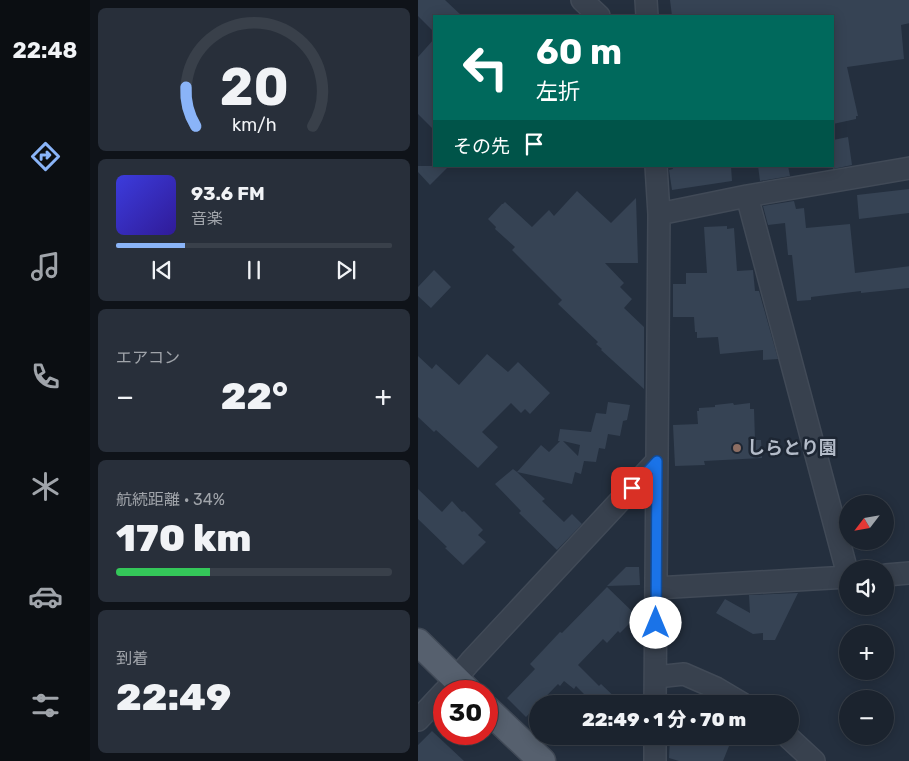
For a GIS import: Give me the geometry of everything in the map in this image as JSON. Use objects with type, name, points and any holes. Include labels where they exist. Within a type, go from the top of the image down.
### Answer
[{"type":"main road","points":[[418,642],[447,680]]},
{"type":"main road","points":[[498,719],[542,761]]},
{"type":"street","points":[[582,0],[599,15]]},
{"type":"street","points":[[646,0],[647,15]]},
{"type":"street","points":[[656,167],[659,214],[656,695]]},
{"type":"street","points":[[659,214],[747,196],[910,168]]},
{"type":"street","points":[[747,196],[844,560]]},
{"type":"street","points":[[458,680],[470,662],[657,461]]},
{"type":"street","points":[[894,574],[910,573]]},
{"type":"street","points":[[656,588],[839,577]]},
{"type":"street","points":[[656,677],[684,674],[728,695]]},
{"type":"street","points":[[418,720],[433,706]]},
{"type":"street","points":[[655,745],[655,761]]},
{"type":"street","points":[[797,745],[814,761]]},
{"type":"building","points":[[418,0],[445,0],[461,15],[433,15],[433,31],[418,16]]},
{"type":"building","points":[[670,0],[910,0],[910,23],[901,25],[904,59],[847,67],[858,116],[856,116],[856,119],[834,124],[834,15],[672,15]]},
{"type":"building","points":[[433,40],[433,129],[418,114],[418,57]]},
{"type":"building","points":[[848,137],[852,165],[833,169],[834,140]]},
{"type":"building","points":[[418,166],[448,167],[430,185],[418,172]]},
{"type":"building","points":[[672,167],[731,167],[732,181],[672,190],[669,170],[673,169]]},
{"type":"building","points":[[758,167],[788,167],[790,176],[760,181]]},
{"type":"building","points":[[910,189],[910,213],[859,219],[857,195]]},
{"type":"building","points":[[577,191],[611,223],[636,198],[638,263],[605,263],[624,283],[620,287],[632,299],[624,308],[644,327],[644,389],[601,350],[596,344],[598,342],[558,304],[562,300],[512,250],[515,247],[495,229],[496,227],[488,219],[505,202],[532,227],[549,210],[554,216]]},
{"type":"building","points":[[794,201],[796,209],[804,208],[806,228],[850,224],[855,273],[910,266],[910,288],[861,293],[861,291],[811,297],[811,300],[797,301],[792,255],[788,255],[785,223],[768,225],[763,206]]},
{"type":"building","points":[[727,226],[727,229],[734,228],[737,271],[753,270],[755,291],[759,291],[778,359],[763,360],[763,350],[720,354],[718,337],[697,338],[694,317],[673,317],[673,284],[686,284],[686,273],[707,273],[704,227]]},
{"type":"building","points":[[434,270],[451,287],[431,308],[418,296],[418,287]]},
{"type":"building","points":[[487,354],[508,372],[518,362],[550,393],[530,414],[525,409],[521,413],[511,403],[482,432],[498,447],[478,468],[436,430],[434,432],[418,417],[418,356],[432,369],[436,364],[459,385]]},
{"type":"building","points":[[608,402],[630,405],[627,420],[623,421],[620,436],[608,434],[605,449],[599,448],[596,462],[584,461],[581,474],[575,472],[572,484],[517,472],[541,445],[549,452],[560,441],[558,441],[560,429],[591,432],[596,413],[606,414]],"holes":[[[563,441],[580,445],[578,456]]]},
{"type":"building","points":[[733,403],[734,405],[750,403],[750,409],[754,409],[755,440],[761,440],[762,458],[704,461],[705,465],[675,466],[673,425],[698,424],[697,411],[699,411],[699,408]]},
{"type":"building","points":[[513,469],[545,499],[542,501],[564,522],[572,514],[582,524],[557,550],[519,513],[521,511],[495,484]]},
{"type":"building","points":[[418,489],[442,512],[452,501],[483,530],[478,535],[486,542],[463,565],[418,519]]},
{"type":"building","points":[[626,567],[639,567],[640,585],[607,586]]},
{"type":"building","points":[[607,587],[637,616],[620,633],[618,631],[607,643],[603,639],[578,665],[599,686],[601,684],[613,695],[585,695],[576,686],[574,689],[564,681],[560,686],[558,684],[547,695],[529,695],[529,714],[526,717],[507,698],[535,669],[530,664],[560,632],[562,633]]},
{"type":"building","points":[[798,593],[775,640],[763,640],[763,633],[753,634],[716,613],[725,599],[750,613],[749,595]]},
{"type":"building","points":[[432,731],[433,745],[447,745],[464,761],[418,761],[418,745]]},
{"type":"building","points":[[670,745],[729,745],[723,761],[679,761],[669,758]]},
{"type":"place","name":"しらとり園","points":[[737,448]]},
{"type":"route","points":[[632,488],[657,461],[656,623]]}]
